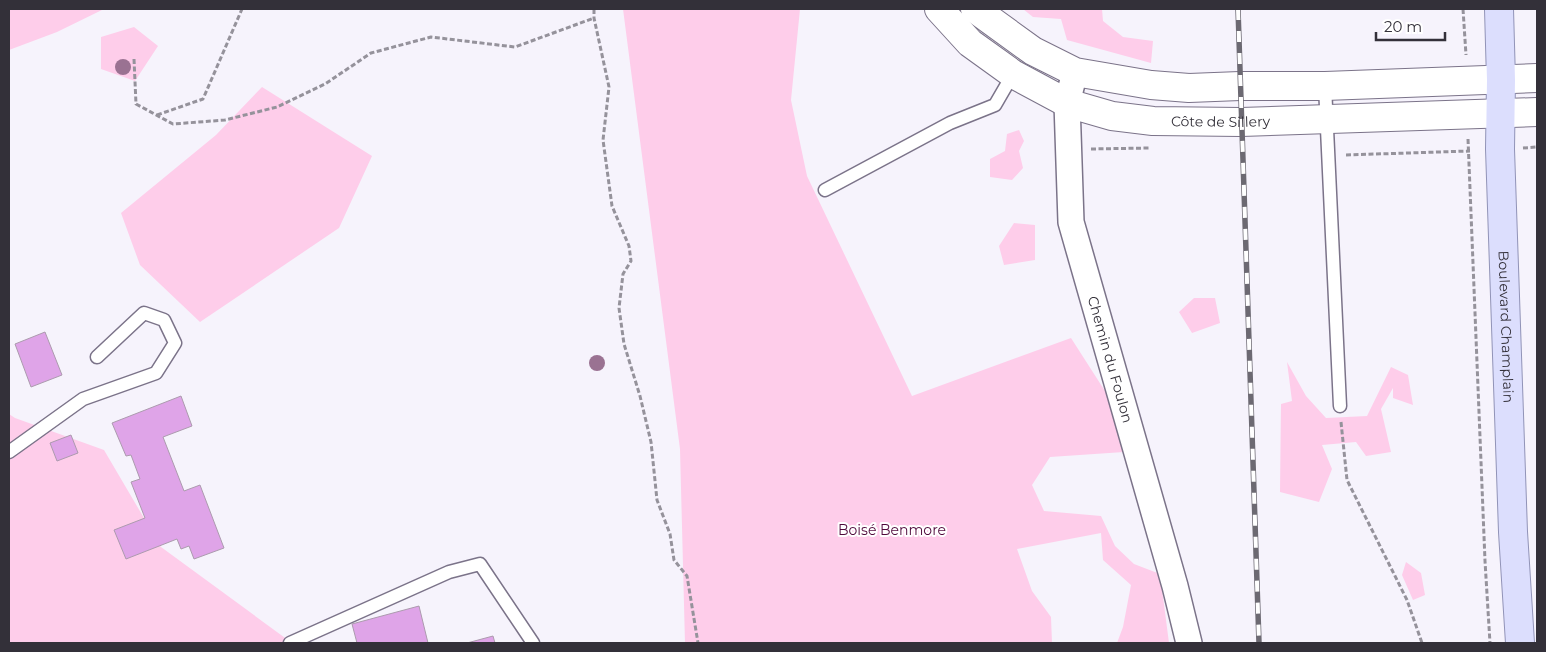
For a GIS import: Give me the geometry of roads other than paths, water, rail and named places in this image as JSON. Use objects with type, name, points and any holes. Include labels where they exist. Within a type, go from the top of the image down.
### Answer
[{"type":"main road","name":"Boulevard Champlain","points":[[1499,9],[1500,149],[1514,532],[1520,643]]},
{"type":"street","name":"Côte de Sillery","points":[[939,9],[970,43],[1013,74],[1067,103],[1112,116],[1153,121],[1241,122],[1537,112]]},
{"type":"street","points":[[975,9],[1033,50],[1075,72],[1121,81],[1189,88],[1325,86],[1537,78]]},
{"type":"street","name":"Chemin du Foulon","points":[[1075,72],[1067,103],[1071,222],[1175,586],[1189,643]]},
{"type":"lane","points":[[825,190],[950,122],[995,105],[1013,74]]},
{"type":"lane","points":[[1325,86],[1325,119],[1340,406]]},
{"type":"lane","points":[[9,452],[84,399],[156,373],[175,342],[164,320],[144,313],[97,357]]},
{"type":"lane","points":[[290,643],[449,572],[480,564],[533,643]]},
{"type":"railway","points":[[1238,9],[1259,643]]},
{"type":"park label","name":"Boisé Benmore","points":[[892,530]]}]
